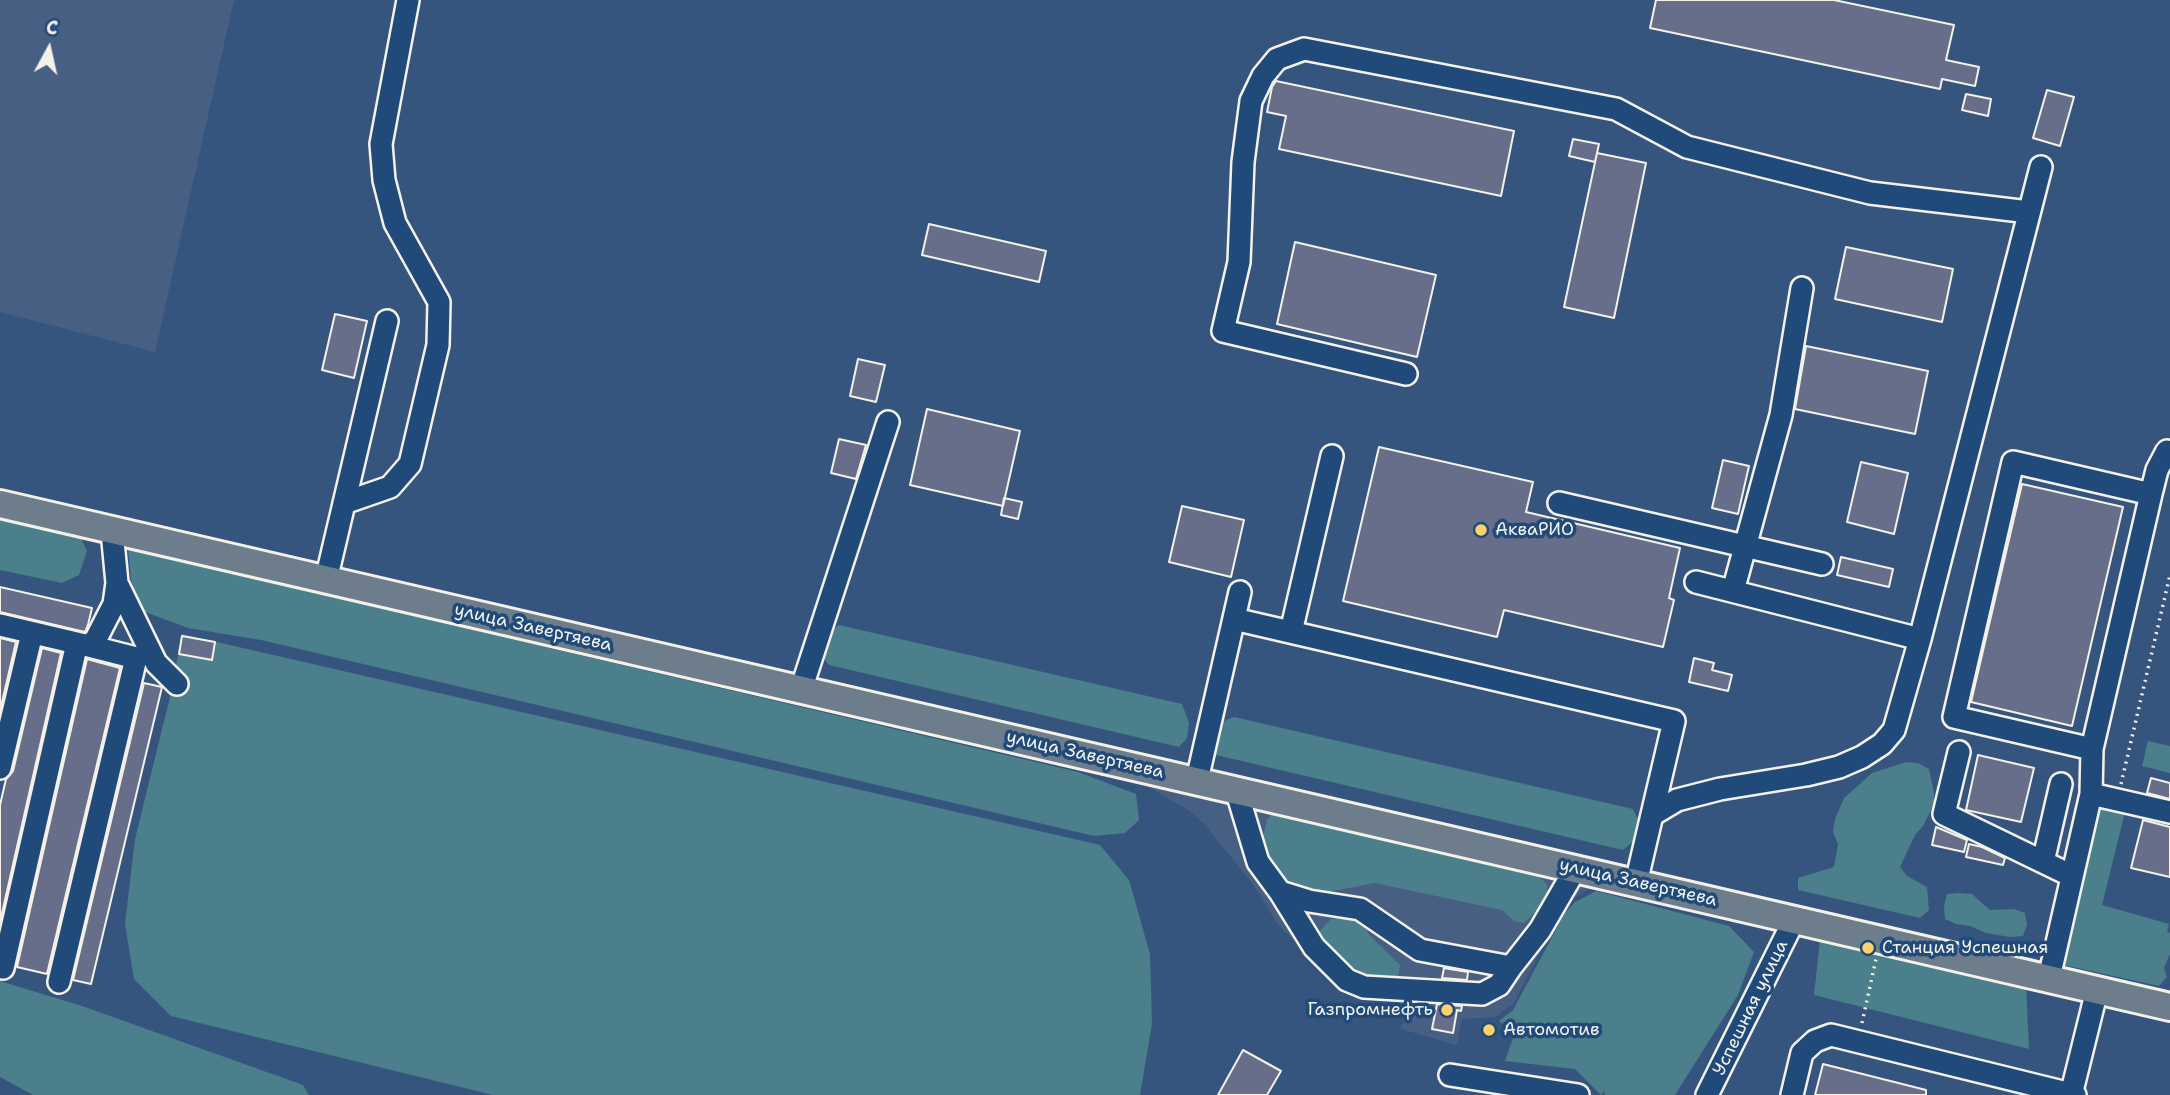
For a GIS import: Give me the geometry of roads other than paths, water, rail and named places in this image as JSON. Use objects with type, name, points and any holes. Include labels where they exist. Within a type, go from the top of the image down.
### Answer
[{"type":"main road","name":"улица Завертяева","points":[[0,504],[2170,1007]]},
{"type":"street","points":[[344,503],[390,487],[410,464],[438,345],[439,302],[395,223],[384,180],[381,144],[408,0]]},
{"type":"street","points":[[1406,374],[1223,331],[1239,262],[1243,162],[1251,101],[1263,76],[1277,58],[1304,50],[1616,108],[1687,147],[1700,151],[1870,193],[2029,212]]},
{"type":"street","points":[[1652,815],[1677,800],[1720,789],[1839,767],[1882,744],[1894,730],[1920,639],[2041,167]]},
{"type":"street","points":[[1733,592],[1781,415],[1802,288]]},
{"type":"street","points":[[326,580],[387,320]]},
{"type":"street","points":[[801,690],[888,422]]},
{"type":"street","points":[[2049,978],[2091,794],[2092,749],[2157,470],[2169,447]]},
{"type":"street","points":[[1292,632],[1332,456]]},
{"type":"street","points":[[2092,749],[1954,717],[2012,462],[2151,494]]},
{"type":"street","points":[[1559,503],[1822,564]]},
{"type":"street","points":[[83,645],[96,639],[114,604],[117,583],[112,531]]},
{"type":"street","points":[[1696,582],[1920,639]]},
{"type":"street","points":[[117,583],[156,663],[177,684]]},
{"type":"street","points":[[1197,780],[1240,592]]},
{"type":"street","points":[[1234,619],[1674,721],[1636,883]]},
{"type":"street","points":[[0,625],[135,659],[59,982]]},
{"type":"street","points":[[0,768],[32,633]]},
{"type":"street","points":[[3,968],[83,645]]},
{"type":"street","points":[[1959,752],[1944,814],[2072,876]]},
{"type":"street","points":[[2043,862],[2061,784]]},
{"type":"street","points":[[1236,789],[1258,862],[1314,947],[1347,980],[1364,987],[1482,994],[1499,985],[1540,930],[1576,869]]},
{"type":"street","points":[[2091,794],[2170,812]]},
{"type":"street","points":[[1280,892],[1309,901],[1360,909],[1420,950],[1511,967]]},
{"type":"street","name":"Успешная улица","points":[[1707,1095],[1794,920]]},
{"type":"street","points":[[1792,1095],[1802,1053],[1815,1041],[1830,1035],[2073,1095],[2097,990]]},
{"type":"street","points":[[1450,1075],[1578,1095]]},
{"type":"place","name":"АкваРИО","points":[[1481,530]]},
{"type":"place","name":"Станция Успешная","points":[[1868,948]]},
{"type":"place","name":"Газпромнефть","points":[[1447,1010]]},
{"type":"place","name":"Автомотив","points":[[1489,1030]]}]
